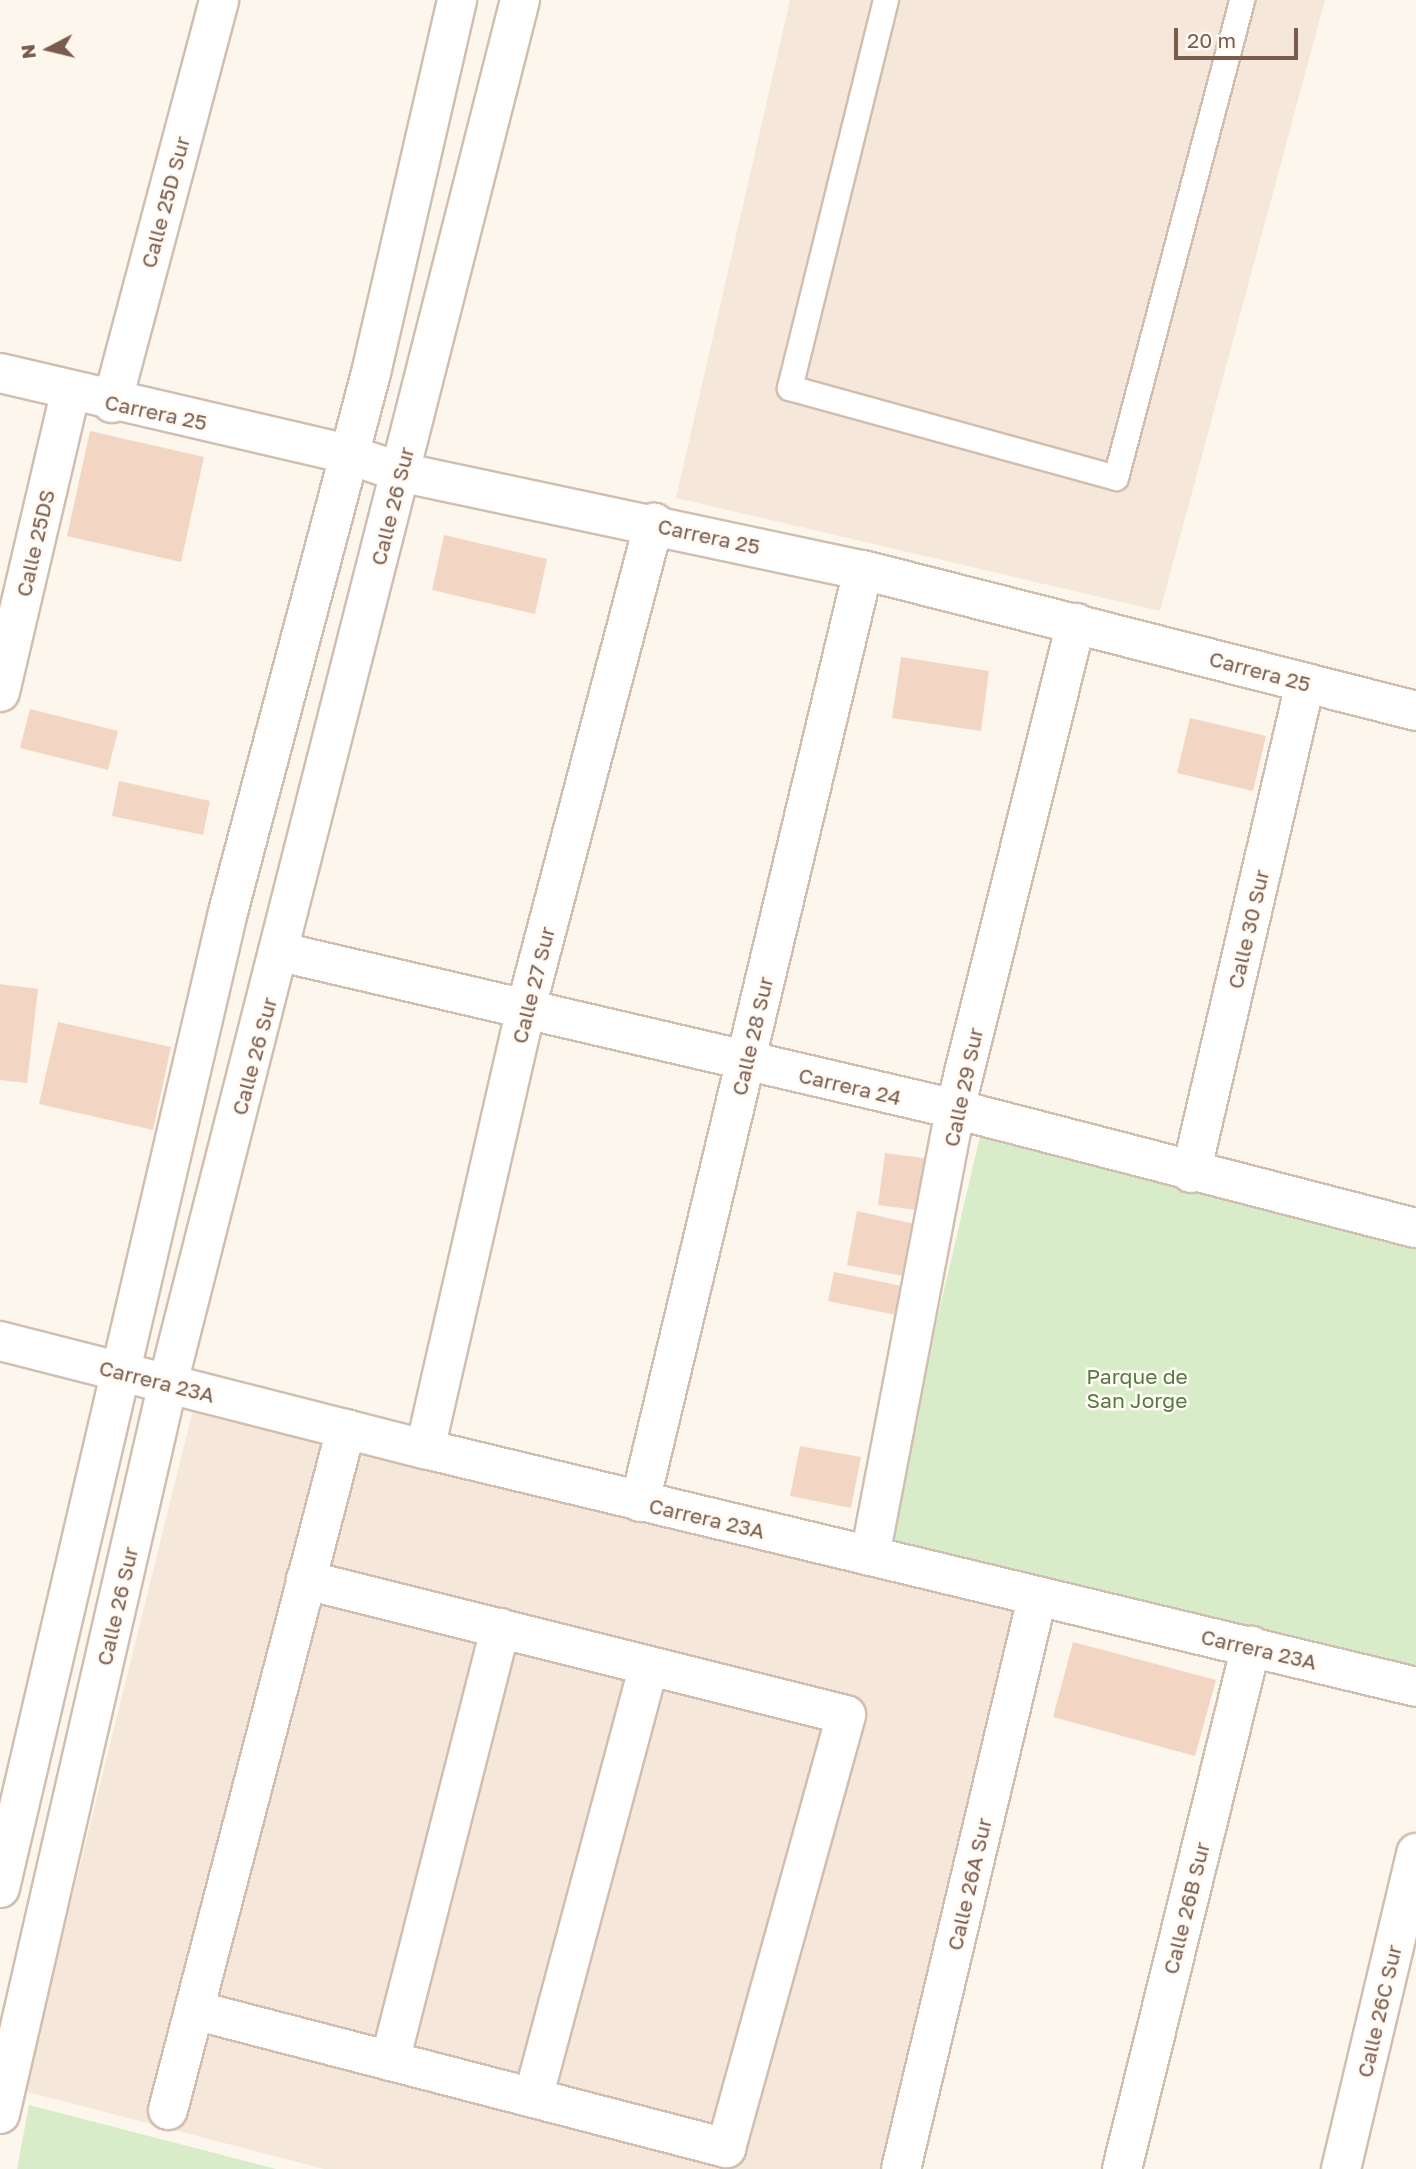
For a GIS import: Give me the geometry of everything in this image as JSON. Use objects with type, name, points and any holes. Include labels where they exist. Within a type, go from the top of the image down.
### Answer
[{"type":"street","name":"Calle 25D Sur","points":[[112,403],[219,0]]},
{"type":"street","points":[[0,1888],[12,1780],[118,1371],[347,454],[457,0]]},
{"type":"street","name":"Calle 26 Sur","points":[[0,2114],[168,1383],[281,952],[520,0]]},
{"type":"street","name":"Carrera 25","points":[[0,373],[112,403],[347,454],[400,471],[654,523],[863,570],[1416,711]]},
{"type":"street","name":"Calle 25DS","points":[[0,692],[70,393]]},
{"type":"street","name":"Calle 27 Sur","points":[[425,1449],[526,1009],[654,523]]},
{"type":"street","name":"Calle 28 Sur","points":[[640,1502],[863,570]]},
{"type":"street","name":"Calle 29 Sur","points":[[870,1556],[955,1110],[1076,623]]},
{"type":"street","name":"Calle 30 Sur","points":[[1191,1173],[1305,684]]},
{"type":"street","name":"Carrera 24","points":[[281,952],[955,1110],[1191,1173],[1416,1228]]},
{"type":"street","name":"Carrera 23A","points":[[0,1341],[640,1502],[1416,1687]]},
{"type":"street","points":[[168,2110],[346,1429]]},
{"type":"street","points":[[194,2010],[726,2148],[846,1715],[306,1580]]},
{"type":"street","name":"Calle 26A Sur","points":[[901,2169],[1037,1598]]},
{"type":"street","points":[[390,2061],[499,1629]]},
{"type":"street","name":"Calle 26B Sur","points":[[1122,2169],[1251,1646]]},
{"type":"street","points":[[533,2098],[649,1666]]},
{"type":"street","name":"Calle 26C Sur","points":[[1341,2169],[1416,1853]]},
{"type":"lane","points":[[886,0],[790,388],[1116,478],[1242,0]]},
{"type":"shaded area","points":[[790,0],[1325,0],[1160,611],[676,498]]},
{"type":"shaded area","points":[[196,1398],[1022,1602],[887,2169],[324,2169],[24,2091]]},
{"type":"green space","name":"Parque de San Jorge","points":[[981,1132],[1416,1243],[1416,1671],[885,1542]]},
{"type":"green space","points":[[29,2105],[276,2169],[17,2169]]},
{"type":"building","points":[[90,431],[204,457],[181,562],[67,536]]},
{"type":"building","points":[[444,535],[547,559],[535,614],[432,590]]},
{"type":"building","points":[[901,657],[989,671],[981,731],[892,718]]},
{"type":"building","points":[[30,709],[118,731],[108,770],[20,748]]},
{"type":"building","points":[[1190,718],[1266,736],[1253,791],[1177,773]]},
{"type":"building","points":[[119,781],[210,801],[203,835],[112,816]]},
{"type":"building","points":[[0,984],[38,989],[27,1083],[0,1080]]},
{"type":"building","points":[[58,1022],[171,1047],[153,1130],[39,1104]]},
{"type":"building","points":[[885,1153],[932,1159],[925,1211],[878,1205]]},
{"type":"building","points":[[857,1211],[919,1225],[908,1277],[847,1265]]},
{"type":"building","points":[[834,1272],[902,1286],[896,1315],[828,1301]]},
{"type":"building","points":[[800,1446],[861,1457],[851,1508],[790,1496]]},
{"type":"building","points":[[1073,1642],[1216,1680],[1195,1756],[1053,1717]]}]
